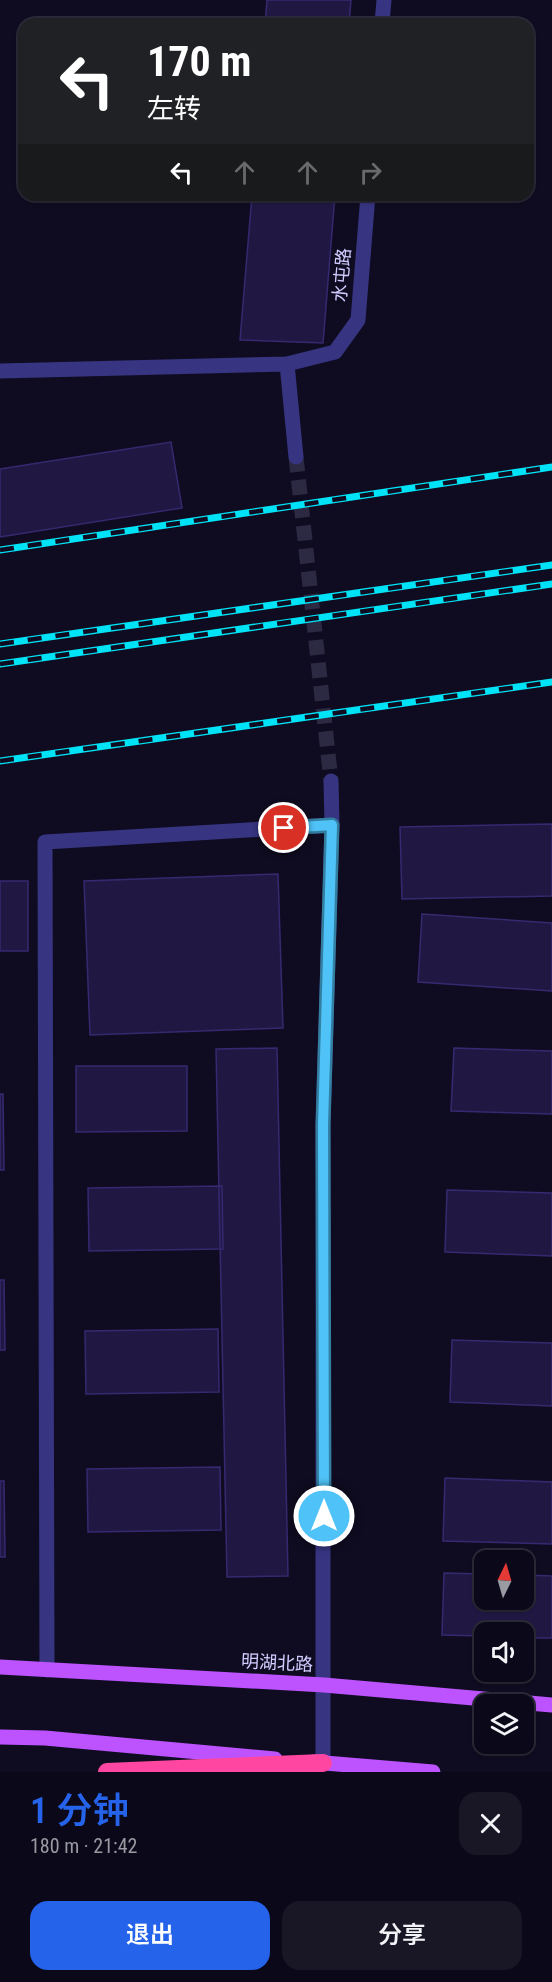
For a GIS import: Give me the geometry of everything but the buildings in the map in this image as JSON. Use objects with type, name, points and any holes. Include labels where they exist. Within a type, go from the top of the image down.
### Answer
[{"type":"highway","points":[[107,1772],[323,1763]]},
{"type":"main road","name":"明湖北路","points":[[0,1667],[324,1685],[552,1705]]},
{"type":"main road","points":[[0,1737],[45,1738],[433,1772]]},
{"type":"street","points":[[382,18],[384,0]]},
{"type":"street","name":"水屯路","points":[[0,371],[287,364],[335,352],[358,320],[368,201]]},
{"type":"street","points":[[287,364],[297,457]]},
{"type":"street","points":[[323,1763],[323,1125],[332,825],[331,781]]},
{"type":"street","points":[[47,1670],[45,842],[332,825]]},
{"type":"tunnel","points":[[296,457],[331,781]]},
{"type":"railway","points":[[0,550],[552,467]]},
{"type":"railway","points":[[0,644],[552,565]]},
{"type":"railway","points":[[0,664],[552,584]]},
{"type":"railway","points":[[0,761],[552,682]]},
{"type":"route","points":[[284,828],[332,825],[323,1125],[324,1516]]}]
